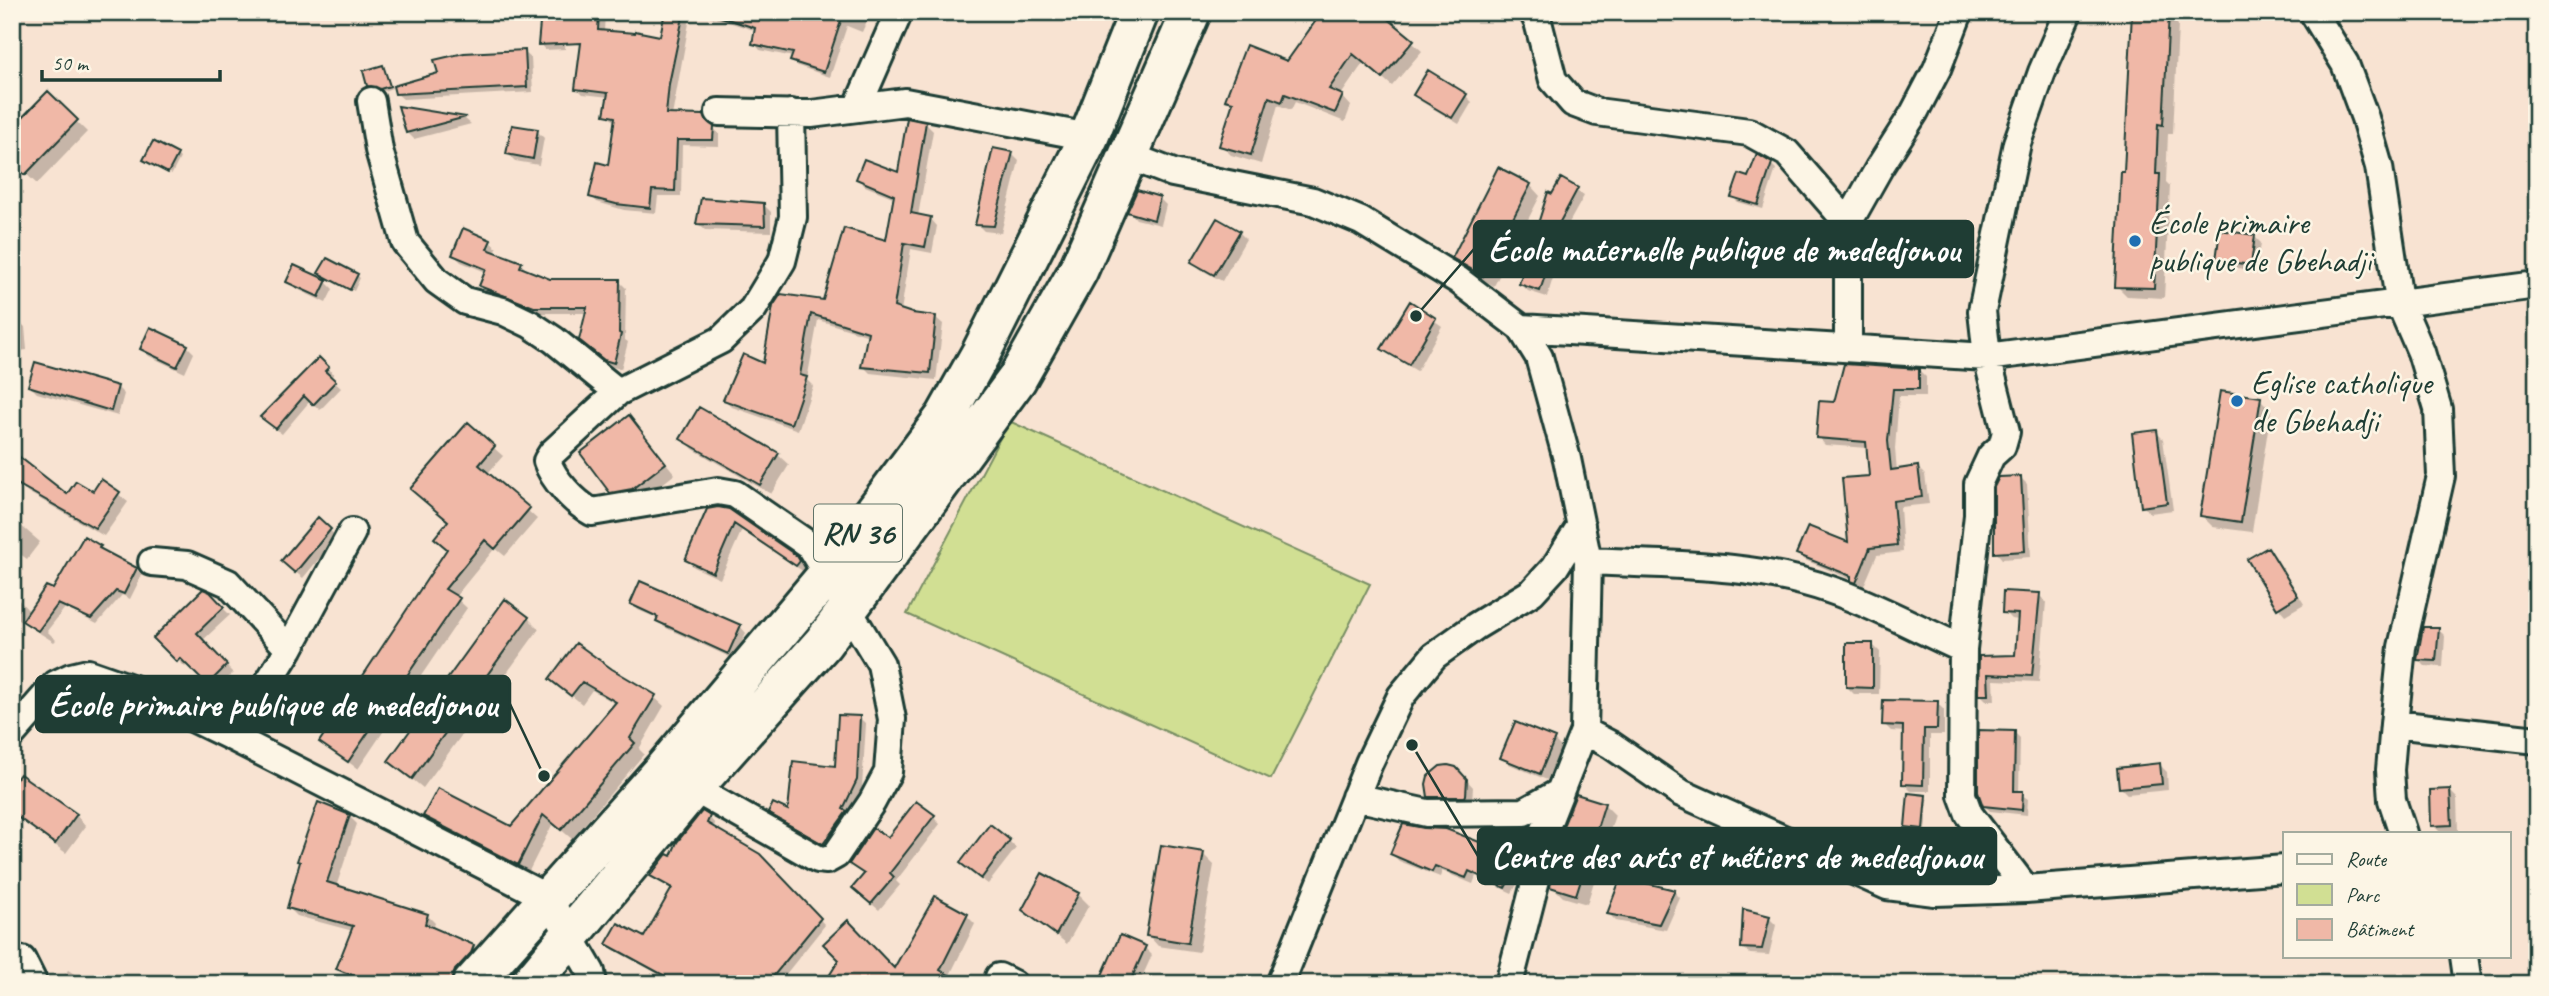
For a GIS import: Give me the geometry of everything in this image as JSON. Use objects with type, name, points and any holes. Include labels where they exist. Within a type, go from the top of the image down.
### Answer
[{"type":"main road","name":"RN 36","points":[[472,984],[663,770],[828,574],[945,417],[994,329],[1089,137],[1139,12]]},
{"type":"main road","name":"RN 36","points":[[530,984],[693,788],[823,643],[1017,379],[1077,271],[1191,12]]},
{"type":"street","points":[[857,108],[899,12]]},
{"type":"street","points":[[1533,12],[1553,80],[1573,103],[1597,112],[1749,132],[1787,153],[1848,223]]},
{"type":"street","points":[[1848,347],[1848,223],[1914,113],[1937,69],[1959,12]]},
{"type":"street","points":[[2026,890],[1969,814],[1962,795],[1963,649],[1978,515],[1978,484],[1987,464],[2002,446],[2006,432],[1987,357],[1982,311],[2018,143],[2042,72],[2068,12]]},
{"type":"street","points":[[2313,12],[2345,64],[2365,118],[2379,167],[2399,301],[2421,352],[2438,409],[2441,476],[2402,647],[2390,770],[2392,800],[2403,832]]},
{"type":"street","points":[[370,101],[379,150],[405,242],[437,281],[465,301],[503,311],[530,324],[618,392]]},
{"type":"street","points":[[719,112],[811,114],[905,102],[1089,137]]},
{"type":"street","points":[[693,788],[818,859],[827,860],[836,855],[873,802],[888,772],[892,719],[881,664],[810,545],[735,494],[719,491],[592,512],[581,506],[550,471],[547,461],[552,453],[618,392],[721,340],[753,309],[782,261],[793,217],[791,114]]},
{"type":"street","points":[[1129,156],[1173,173],[1313,201],[1361,221],[1458,280],[1521,328],[1539,357],[1567,459],[1588,561],[1584,731],[1544,832],[1540,864],[1509,984]]},
{"type":"street","points":[[1521,328],[1987,357],[2537,285]]},
{"type":"street","points":[[1280,984],[1355,797],[1401,696],[1434,656],[1532,592],[1555,567],[1581,525]]},
{"type":"street","points":[[234,738],[289,649],[352,531]]},
{"type":"street","points":[[1588,561],[1736,569],[1781,577],[1832,590],[1963,649]]},
{"type":"street","points":[[152,562],[187,565],[228,583],[289,649]]},
{"type":"street","points":[[12,734],[55,684],[88,673],[131,688],[548,898],[591,972],[593,984]]},
{"type":"street","points":[[2394,724],[2537,740]]},
{"type":"street","points":[[1584,731],[1611,745],[1681,793],[1887,886],[1936,892],[2026,890],[2283,869]]},
{"type":"street","points":[[1355,797],[1427,813],[1524,812],[1560,792]]},
{"type":"street","points":[[2463,958],[2468,984]]},
{"type":"street","points":[[22,960],[34,984]]},
{"type":"green space","points":[[1009,421],[1370,584],[1271,779],[907,614]]},
{"type":"building","points":[[541,12],[599,13],[598,30],[635,31],[660,36],[665,12],[684,12],[669,84],[666,114],[704,115],[714,126],[713,140],[677,140],[675,191],[652,190],[650,208],[589,197],[597,162],[608,165],[615,117],[604,115],[608,93],[575,89],[581,43],[538,45]]},
{"type":"building","points":[[721,12],[844,12],[824,72],[790,61],[793,53],[752,44],[755,28],[721,17]]},
{"type":"building","points":[[1322,12],[1380,12],[1414,40],[1382,78],[1353,54],[1329,89],[1343,95],[1335,113],[1285,94],[1282,102],[1269,97],[1251,155],[1219,146],[1233,102],[1225,100],[1246,45],[1287,61]]},
{"type":"building","points":[[2132,12],[2169,13],[2163,125],[2158,124],[2156,174],[2160,174],[2154,288],[2115,287]]},
{"type":"building","points":[[525,50],[527,87],[395,94],[393,86],[438,73],[434,60],[464,53]]},
{"type":"building","points":[[383,65],[390,86],[380,89],[367,86],[363,71]]},
{"type":"building","points":[[1428,70],[1467,94],[1452,118],[1413,95]]},
{"type":"building","points":[[48,91],[78,120],[25,175],[12,163],[12,128]]},
{"type":"building","points":[[398,106],[466,117],[406,133]]},
{"type":"building","points":[[907,118],[926,122],[911,213],[931,217],[925,247],[904,243],[894,307],[936,316],[930,373],[861,367],[868,332],[811,314],[800,375],[807,377],[791,424],[723,400],[743,354],[763,363],[773,306],[781,294],[823,300],[844,228],[886,240],[894,195],[856,179],[864,159],[898,172]]},
{"type":"building","points":[[512,125],[538,129],[533,159],[506,154]]},
{"type":"building","points":[[153,141],[178,154],[168,173],[143,160]]},
{"type":"building","points":[[993,148],[1013,152],[994,226],[975,225]]},
{"type":"building","points":[[1757,154],[1772,163],[1758,205],[1731,197],[1739,174],[1748,177]]},
{"type":"building","points":[[1498,167],[1531,184],[1483,276],[1452,258]]},
{"type":"building","points":[[1561,178],[1578,188],[1554,233],[1558,235],[1540,291],[1519,284],[1548,192],[1552,194]]},
{"type":"building","points":[[1137,190],[1160,197],[1154,220],[1127,212]]},
{"type":"building","points":[[701,198],[764,203],[765,226],[696,224]]},
{"type":"building","points":[[1217,218],[1240,231],[1214,275],[1191,262]]},
{"type":"building","points":[[463,228],[491,240],[487,249],[522,262],[520,267],[550,279],[620,279],[621,334],[614,363],[604,360],[579,340],[587,307],[534,307],[479,286],[486,269],[452,255]]},
{"type":"building","points":[[2220,230],[2255,235],[2251,265],[2216,260]]},
{"type":"building","points":[[327,258],[358,274],[350,290],[318,273]]},
{"type":"building","points":[[294,265],[327,280],[319,297],[286,282]]},
{"type":"building","points":[[1410,301],[1436,318],[1409,365],[1381,349]]},
{"type":"building","points":[[150,327],[188,345],[177,367],[140,349]]},
{"type":"building","points":[[319,357],[329,367],[325,371],[336,381],[313,405],[304,396],[276,429],[260,417]]},
{"type":"building","points":[[35,362],[118,386],[111,411],[28,386]]},
{"type":"building","points":[[1844,364],[1919,369],[1919,389],[1893,389],[1888,441],[1891,470],[1918,466],[1922,497],[1893,501],[1897,545],[1870,548],[1856,583],[1851,581],[1851,576],[1796,554],[1808,526],[1848,542],[1842,478],[1869,476],[1866,442],[1816,438],[1819,401],[1834,402]]},
{"type":"building","points":[[2220,391],[2261,397],[2241,522],[2200,516]]},
{"type":"building","points":[[699,407],[779,453],[760,485],[680,439]]},
{"type":"building","points":[[629,415],[666,463],[632,489],[610,493],[580,453]]},
{"type":"building","points":[[468,422],[495,446],[479,465],[530,508],[495,549],[485,540],[445,589],[460,598],[348,762],[319,742],[447,549],[434,538],[448,521],[410,489]]},
{"type":"building","points":[[2157,430],[2167,503],[2141,507],[2132,433]]},
{"type":"building","points":[[12,451],[67,494],[76,481],[93,491],[101,479],[120,492],[95,528],[12,481]]},
{"type":"building","points":[[2021,476],[2025,551],[1994,553],[1994,487],[1999,477]]},
{"type":"building","points":[[707,509],[729,509],[797,556],[800,561],[796,566],[734,524],[713,573],[685,560]]},
{"type":"building","points":[[318,517],[331,529],[295,573],[281,561]]},
{"type":"building","points":[[84,536],[101,546],[99,548],[137,568],[124,594],[116,591],[91,619],[58,604],[38,631],[22,621],[46,586],[53,589]]},
{"type":"building","points":[[2268,547],[2298,596],[2277,609],[2247,559]]},
{"type":"building","points":[[640,581],[741,625],[728,654],[656,621],[658,617],[630,604]]},
{"type":"building","points":[[203,589],[210,592],[224,607],[197,633],[227,665],[207,685],[180,658],[177,662],[153,638]]},
{"type":"building","points":[[2003,591],[2040,593],[2032,676],[1988,674],[1989,695],[1978,695],[1979,656],[2015,655],[2018,614],[2002,613]]},
{"type":"building","points":[[505,599],[529,617],[412,779],[388,761]]},
{"type":"building","points":[[2423,627],[2439,627],[2436,661],[2417,660]]},
{"type":"building","points":[[576,643],[612,669],[656,695],[630,738],[635,743],[561,830],[543,815],[518,865],[423,816],[438,788],[511,826],[616,702],[582,682],[571,696],[549,679]]},
{"type":"building","points":[[1846,643],[1873,643],[1873,688],[1846,687]]},
{"type":"building","points":[[1883,700],[1938,701],[1937,729],[1924,729],[1923,785],[1902,784],[1903,726],[1882,725]]},
{"type":"building","points":[[838,715],[860,716],[857,780],[843,809],[847,811],[823,844],[768,813],[773,803],[788,810],[793,761],[835,766]]},
{"type":"building","points":[[1515,722],[1555,738],[1540,774],[1500,758]]},
{"type":"building","points":[[1978,730],[2015,731],[2014,791],[2023,791],[2022,810],[1983,806],[1978,792]]},
{"type":"building","points":[[2160,763],[2162,784],[2119,788],[2117,768]]},
{"type":"building","points":[[1440,766],[1456,767],[1467,779],[1465,797],[1428,797],[1428,776]]},
{"type":"building","points":[[20,774],[77,814],[55,844],[12,813],[12,785]]},
{"type":"building","points":[[2450,789],[2452,825],[2431,826],[2430,790]]},
{"type":"building","points":[[1908,793],[1926,795],[1923,829],[1905,827]]},
{"type":"building","points":[[1576,794],[1605,803],[1576,895],[1550,887],[1559,836]]},
{"type":"building","points":[[916,801],[935,815],[890,873],[894,877],[871,904],[852,888],[864,874],[849,864],[873,828],[888,837]]},
{"type":"building","points":[[318,802],[350,815],[327,882],[428,914],[425,924],[474,945],[471,953],[455,970],[451,984],[375,984],[336,969],[353,926],[287,908],[300,862],[297,861]]},
{"type":"building","points":[[702,811],[710,816],[707,823],[760,854],[821,918],[767,984],[661,984],[665,976],[606,944],[618,923],[644,937],[672,888],[650,876],[667,854],[671,856],[677,842]]},
{"type":"building","points":[[990,824],[1010,840],[981,879],[960,863]]},
{"type":"building","points":[[1403,824],[1446,829],[1487,845],[1491,838],[1525,854],[1520,878],[1512,875],[1505,888],[1469,871],[1466,878],[1435,866],[1432,872],[1390,854]]},
{"type":"building","points":[[1161,845],[1204,852],[1188,943],[1146,936]]},
{"type":"building","points":[[1042,873],[1079,893],[1056,935],[1022,910]]},
{"type":"building","points":[[1621,877],[1675,890],[1659,924],[1607,914]]},
{"type":"building","points":[[935,896],[968,914],[940,970],[965,984],[824,984],[839,960],[823,944],[848,920],[894,968]]},
{"type":"building","points":[[1743,909],[1770,916],[1762,949],[1741,948]]},
{"type":"building","points":[[1120,935],[1146,946],[1129,984],[1098,984]]},
{"type":"place","name":"École primaire publique de Gbehadji","points":[[2135,241]]},
{"type":"place","name":"École maternelle publique de mededjonou","points":[[1416,316]]},
{"type":"place","name":"Eglise catholique de Gbehadji","points":[[2237,401]]},
{"type":"place","name":"Centre des arts et métiers de mededjonou","points":[[1412,745]]},
{"type":"place","name":"École primaire publique de mededjonou","points":[[544,776]]}]
